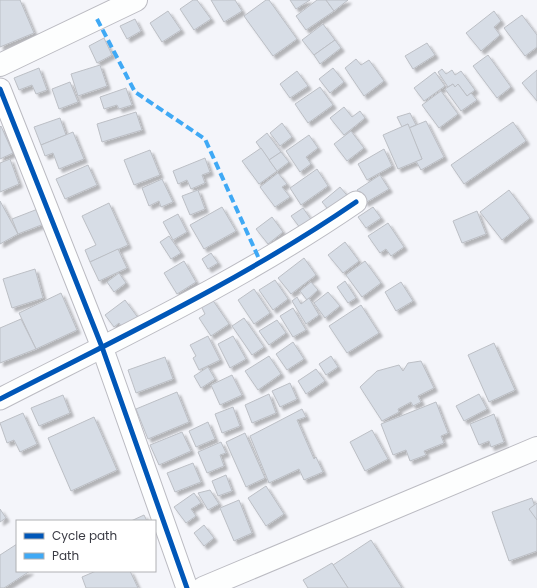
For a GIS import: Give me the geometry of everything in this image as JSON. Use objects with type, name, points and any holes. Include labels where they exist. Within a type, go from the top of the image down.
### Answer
[{"type":"main road","points":[[0,65],[136,0]]},
{"type":"main road","points":[[203,588],[537,448]]},
{"type":"street","points":[[0,89],[102,347],[187,588]]},
{"type":"street","points":[[0,399],[192,301],[314,230],[356,202]]},
{"type":"building","points":[[0,0],[20,0],[34,33],[0,47]]},
{"type":"building","points":[[193,0],[197,0],[211,19],[194,30],[180,9]]},
{"type":"building","points":[[211,0],[235,0],[242,11],[224,22]]},
{"type":"building","points":[[266,0],[269,0],[297,39],[273,56],[244,16]]},
{"type":"building","points":[[290,0],[310,0],[296,9]]},
{"type":"building","points":[[317,0],[326,0],[334,11],[306,30],[296,16]]},
{"type":"building","points":[[326,0],[348,0],[334,11]]},
{"type":"building","points":[[168,11],[181,30],[162,42],[150,23]]},
{"type":"building","points":[[494,11],[501,21],[494,27],[500,35],[481,51],[466,33]]},
{"type":"building","points":[[522,15],[537,35],[537,47],[525,56],[504,28]]},
{"type":"building","points":[[135,19],[141,31],[127,39],[120,26]]},
{"type":"building","points":[[323,24],[335,40],[314,55],[302,40]]},
{"type":"building","points":[[104,38],[112,55],[97,63],[89,46]]},
{"type":"building","points":[[335,40],[341,48],[320,64],[314,55]]},
{"type":"building","points":[[427,43],[435,55],[413,69],[405,56]]},
{"type":"building","points":[[488,55],[511,87],[497,98],[473,66]]},
{"type":"building","points":[[356,59],[361,65],[369,60],[384,81],[364,96],[345,68]]},
{"type":"building","points":[[100,65],[107,86],[78,96],[71,74]]},
{"type":"building","points":[[39,68],[47,90],[36,94],[32,85],[19,90],[14,78]]},
{"type":"building","points":[[333,68],[344,82],[330,93],[319,79]]},
{"type":"building","points":[[442,69],[446,74],[452,70],[455,75],[461,71],[475,90],[467,96],[458,84],[455,87],[453,84],[448,87],[438,72]]},
{"type":"building","points":[[537,70],[537,101],[522,83]]},
{"type":"building","points":[[297,71],[308,86],[290,98],[280,84]]},
{"type":"building","points":[[435,72],[445,86],[424,101],[414,88]]},
{"type":"building","points":[[70,82],[78,102],[59,109],[52,89]]},
{"type":"building","points":[[453,84],[455,87],[458,84],[467,96],[471,93],[477,100],[461,111],[445,89]]},
{"type":"building","points":[[320,87],[333,105],[308,123],[295,104]]},
{"type":"building","points":[[126,88],[132,105],[119,109],[117,105],[104,109],[100,97]]},
{"type":"building","points":[[441,91],[458,114],[439,128],[422,105]]},
{"type":"building","points":[[344,107],[352,117],[360,111],[365,118],[344,135],[330,118]]},
{"type":"building","points":[[136,112],[142,130],[102,142],[97,124]]},
{"type":"building","points":[[410,113],[416,125],[409,128],[408,124],[402,127],[397,117]]},
{"type":"building","points":[[60,118],[66,135],[41,145],[34,127]]},
{"type":"building","points":[[426,121],[444,157],[421,170],[416,161],[422,159],[409,128]]},
{"type":"building","points":[[513,122],[526,141],[464,184],[451,165]]},
{"type":"building","points":[[282,123],[292,137],[280,146],[270,133]]},
{"type":"building","points":[[408,124],[422,159],[398,169],[383,135]]},
{"type":"building","points":[[1,126],[13,153],[0,159],[0,127]]},
{"type":"building","points":[[351,131],[364,148],[347,161],[334,144]]},
{"type":"building","points":[[73,132],[84,159],[59,169],[53,153],[45,156],[41,145]]},
{"type":"building","points":[[267,133],[281,152],[269,160],[256,142]]},
{"type":"building","points":[[309,135],[318,148],[306,157],[311,164],[300,172],[286,151]]},
{"type":"building","points":[[261,148],[277,171],[259,184],[242,161]]},
{"type":"building","points":[[384,149],[392,166],[367,180],[358,164]]},
{"type":"building","points":[[150,150],[160,175],[134,185],[124,160]]},
{"type":"building","points":[[281,152],[289,162],[277,171],[269,160]]},
{"type":"building","points":[[205,158],[210,172],[202,175],[205,183],[191,189],[187,180],[178,184],[173,171]]},
{"type":"building","points":[[10,159],[19,184],[0,192],[0,163]]},
{"type":"building","points":[[88,165],[97,185],[65,199],[56,179]]},
{"type":"building","points":[[317,169],[328,186],[301,205],[290,188]]},
{"type":"building","points":[[278,173],[287,184],[282,187],[290,197],[275,207],[260,187]]},
{"type":"building","points":[[380,175],[389,189],[365,203],[357,190]]},
{"type":"building","points":[[162,179],[173,202],[161,207],[159,201],[149,206],[142,188]]},
{"type":"building","points":[[340,187],[351,200],[333,215],[322,202]]},
{"type":"building","points":[[198,190],[205,209],[190,215],[182,196]]},
{"type":"building","points":[[509,190],[530,218],[502,240],[480,212]]},
{"type":"building","points":[[0,201],[18,234],[0,244]]},
{"type":"building","points":[[109,203],[128,245],[90,262],[85,250],[96,245],[82,216]]},
{"type":"building","points":[[43,207],[49,222],[18,234],[12,219]]},
{"type":"building","points":[[222,207],[236,231],[204,249],[190,225]]},
{"type":"building","points":[[373,207],[381,218],[366,228],[358,217]]},
{"type":"building","points":[[303,208],[315,225],[304,233],[291,216]]},
{"type":"building","points":[[477,211],[486,234],[462,243],[453,221]]},
{"type":"building","points":[[178,214],[187,232],[173,240],[163,222]]},
{"type":"building","points":[[272,217],[283,232],[268,244],[256,229]]},
{"type":"building","points":[[388,223],[404,247],[391,256],[386,249],[380,253],[368,236]]},
{"type":"building","points":[[169,236],[181,253],[171,259],[160,242]]},
{"type":"building","points":[[345,242],[359,261],[343,273],[328,255]]},
{"type":"building","points":[[118,249],[127,268],[99,281],[90,262]]},
{"type":"building","points":[[211,253],[218,263],[208,269],[202,259]]},
{"type":"building","points":[[304,258],[316,275],[291,294],[278,278]]},
{"type":"building","points":[[184,261],[196,282],[177,294],[164,273]]},
{"type":"building","points":[[365,261],[381,283],[362,297],[346,275]]},
{"type":"building","points":[[35,269],[43,298],[12,308],[3,279]]},
{"type":"building","points":[[119,273],[126,283],[114,292],[107,282]]},
{"type":"building","points":[[275,280],[288,299],[273,310],[259,290]]},
{"type":"building","points":[[345,281],[356,298],[348,303],[337,287]]},
{"type":"building","points":[[311,282],[318,290],[307,300],[300,291]]},
{"type":"building","points":[[401,282],[413,301],[396,311],[385,292]]},
{"type":"building","points":[[254,289],[270,313],[254,324],[238,300]]},
{"type":"building","points":[[328,292],[340,306],[325,318],[314,303]]},
{"type":"building","points":[[61,293],[77,330],[36,349],[19,313]]},
{"type":"building","points":[[297,297],[301,304],[309,298],[319,315],[306,324],[292,301]]},
{"type":"building","points":[[212,299],[229,324],[211,336],[199,318],[205,314],[201,306]]},
{"type":"building","points":[[125,300],[139,319],[124,330],[119,323],[114,327],[105,315]]},
{"type":"building","points":[[361,305],[379,333],[347,353],[329,326]]},
{"type":"building","points":[[293,308],[306,330],[293,337],[280,316]]},
{"type":"building","points":[[244,318],[264,347],[252,355],[232,326]]},
{"type":"building","points":[[21,319],[36,349],[0,363],[0,328]]},
{"type":"building","points":[[277,320],[286,333],[269,345],[259,331]]},
{"type":"building","points":[[208,336],[220,360],[199,370],[193,358],[196,356],[190,345]]},
{"type":"building","points":[[233,336],[246,359],[230,368],[218,344]]},
{"type":"building","points":[[293,342],[304,359],[287,370],[276,354]]},
{"type":"building","points":[[494,343],[515,390],[489,402],[468,355]]},
{"type":"building","points":[[269,356],[281,374],[258,390],[245,371]]},
{"type":"building","points":[[331,356],[338,367],[326,375],[319,364]]},
{"type":"building","points":[[165,357],[173,379],[136,393],[128,370]]},
{"type":"building","points":[[421,361],[434,388],[418,396],[421,402],[413,406],[411,402],[398,409],[399,412],[382,421],[360,387],[377,371],[399,365],[403,371],[408,363]]},
{"type":"building","points":[[208,367],[215,379],[201,388],[194,376]]},
{"type":"building","points":[[316,369],[325,381],[306,394],[298,381]]},
{"type":"building","points":[[232,375],[242,395],[220,405],[211,385]]},
{"type":"building","points":[[290,383],[297,399],[280,407],[272,391]]},
{"type":"building","points":[[177,392],[189,422],[148,439],[136,409]]},
{"type":"building","points":[[269,394],[276,413],[252,423],[245,405]]},
{"type":"building","points":[[479,394],[487,409],[464,421],[456,406]]},
{"type":"building","points":[[63,395],[70,413],[39,426],[31,408]]},
{"type":"building","points":[[436,402],[448,433],[441,436],[444,443],[424,451],[426,455],[410,461],[406,450],[393,455],[381,424]]},
{"type":"building","points":[[233,407],[240,426],[222,433],[215,414]]},
{"type":"building","points":[[302,409],[306,417],[297,420],[314,459],[316,457],[323,472],[304,480],[299,469],[269,483],[250,436]]},
{"type":"building","points":[[23,413],[37,444],[20,452],[14,440],[7,443],[0,423]]},
{"type":"building","points":[[494,414],[504,442],[491,447],[489,441],[479,445],[470,424]]},
{"type":"building","points":[[94,417],[117,470],[71,491],[48,438]]},
{"type":"building","points":[[208,422],[215,439],[196,447],[189,431]]},
{"type":"building","points":[[372,430],[388,459],[365,471],[350,442]]},
{"type":"building","points":[[182,432],[191,451],[159,465],[150,445]]},
{"type":"building","points":[[245,433],[265,478],[246,487],[226,442]]},
{"type":"building","points":[[221,442],[226,453],[220,455],[224,466],[207,473],[198,452]]},
{"type":"building","points":[[193,463],[201,482],[175,492],[167,473]]},
{"type":"building","points":[[226,475],[232,491],[218,496],[212,481]]},
{"type":"building","points":[[266,486],[284,514],[266,526],[248,498]]},
{"type":"building","points":[[210,490],[219,504],[208,510],[198,493]]},
{"type":"building","points":[[194,493],[201,503],[191,509],[196,516],[186,523],[174,507]]},
{"type":"building","points":[[532,498],[537,513],[537,551],[509,561],[492,512]]},
{"type":"building","points":[[239,500],[252,533],[234,541],[220,508]]},
{"type":"building","points":[[537,503],[537,520],[529,509]]},
{"type":"building","points":[[0,509],[6,518],[0,522]]},
{"type":"building","points":[[144,515],[146,520],[133,520]]},
{"type":"building","points":[[204,525],[214,538],[204,546],[194,533]]},
{"type":"building","points":[[371,540],[402,588],[348,588],[333,565]]},
{"type":"building","points":[[16,545],[16,572],[28,572],[4,588],[0,588],[0,555]]},
{"type":"building","points":[[332,563],[348,588],[308,588],[303,580]]},
{"type":"building","points":[[94,572],[130,572],[138,588],[86,588],[82,577]]},
{"type":"marked path","points":[[97,19],[135,92],[205,139],[260,261]]},
{"type":"cycle path","points":[[0,89],[102,347],[187,588]]},
{"type":"cycle path","points":[[0,399],[136,330],[226,282],[314,230],[356,202]]}]
